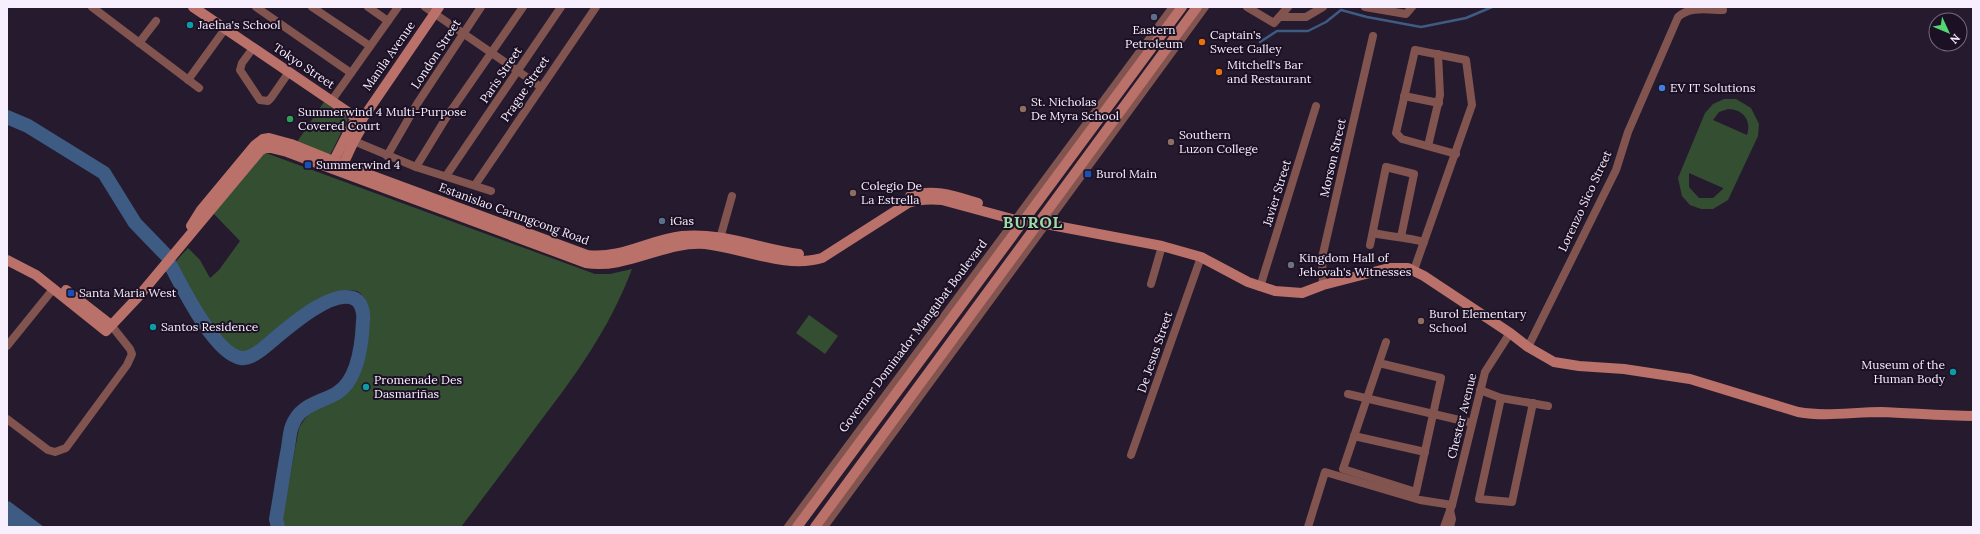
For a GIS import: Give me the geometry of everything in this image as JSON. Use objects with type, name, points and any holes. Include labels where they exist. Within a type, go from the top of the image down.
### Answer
[{"type":"street","points":[[92,7],[199,88]]},
{"type":"street","name":"Tokyo Street","points":[[193,7],[361,121]]},
{"type":"street","points":[[256,7],[351,73]]},
{"type":"street","points":[[312,7],[370,46]]},
{"type":"street","points":[[368,7],[388,21]]},
{"type":"street","points":[[332,100],[398,7]]},
{"type":"street","points":[[425,7],[437,10],[464,34],[541,87]]},
{"type":"street","name":"London Street","points":[[387,156],[417,104],[481,7]]},
{"type":"street","points":[[416,167],[446,118],[523,7]]},
{"type":"street","name":"Paris Street","points":[[446,176],[561,7]]},
{"type":"street","name":"Prague Street","points":[[475,185],[596,7]]},
{"type":"street","name":"Governor Dominador Mangubat Boulevard","points":[[797,527],[924,355],[1173,7]]},
{"type":"street","name":"Governor Dominador Mangubat Boulevard","points":[[788,527],[1182,7]]},
{"type":"street","points":[[824,527],[1197,7]]},
{"type":"street","points":[[815,527],[936,363],[1205,7]]},
{"type":"street","points":[[1247,7],[1274,23],[1288,7]]},
{"type":"street","points":[[1280,17],[1306,18],[1323,7]]},
{"type":"street","points":[[1368,8],[1406,14],[1412,7]]},
{"type":"street","name":"Manila Avenue","points":[[342,168],[353,122],[361,121],[437,10]]},
{"type":"street","name":"Lorenzo Sico Street","points":[[1528,347],[1616,170],[1628,132],[1678,17],[1682,13],[1692,10],[1723,10]]},
{"type":"street","points":[[139,43],[156,21]]},
{"type":"street","points":[[188,80],[225,29]]},
{"type":"street","name":"Morson Street","points":[[1323,285],[1322,258],[1372,36]]},
{"type":"street","points":[[253,48],[242,63],[240,70],[260,100],[268,100],[271,98],[289,72]]},
{"type":"street","points":[[1414,270],[1456,154],[1472,105],[1466,61],[1464,59],[1415,50],[1396,133],[1402,140],[1456,154]]},
{"type":"street","points":[[1428,146],[1440,95],[1438,54]]},
{"type":"street","points":[[1404,96],[1439,103]]},
{"type":"street","name":"Javier Street","points":[[1260,287],[1316,106]]},
{"type":"street","name":"Estanislao Carungcong Road","points":[[108,328],[156,275],[182,243],[201,210],[258,141],[269,138],[342,168],[587,255],[610,256],[648,244],[681,236],[718,242],[781,259],[812,261],[822,258],[908,203],[921,199],[942,200],[1042,224],[1162,246],[1201,257],[1260,287],[1275,291],[1302,293],[1323,285],[1389,268],[1402,267],[1414,270],[1510,333],[1528,347],[1554,362],[1579,366],[1624,369],[1690,379],[1810,415],[1879,412],[1973,416]]},
{"type":"street","points":[[349,139],[416,167],[491,190]]},
{"type":"street","name":"Manila Avenue","points":[[332,164],[349,139]]},
{"type":"street","points":[[1370,245],[1386,167],[1414,174],[1401,236]]},
{"type":"street","points":[[718,242],[732,196]]},
{"type":"street","points":[[1373,233],[1395,238],[1401,236],[1424,242]]},
{"type":"street","points":[[1151,284],[1162,246]]},
{"type":"street","points":[[7,253],[48,275],[108,328]]},
{"type":"street","name":"De Jesus Street","points":[[1131,455],[1201,257]]},
{"type":"street","points":[[7,260],[28,269],[120,337],[130,349],[130,360],[98,408],[66,448],[55,452],[48,450],[7,418]]},
{"type":"street","points":[[7,346],[54,288]]},
{"type":"street","name":"Chester Avenue","points":[[1444,527],[1445,519],[1451,507],[1480,390],[1490,362],[1510,333]]},
{"type":"street","points":[[1379,363],[1441,378],[1416,492],[1342,469],[1386,342]]},
{"type":"street","points":[[924,355],[936,363]]},
{"type":"street","points":[[1480,390],[1501,398],[1548,406]]},
{"type":"street","points":[[1348,394],[1472,422]]},
{"type":"street","points":[[1501,398],[1479,499],[1512,502],[1533,404]]},
{"type":"street","points":[[1354,436],[1425,452]]},
{"type":"street","points":[[1308,527],[1325,472],[1420,500],[1451,507]]},
{"type":"street","name":"Chester Avenue","points":[[1450,527],[1452,519],[1451,507]]},
{"type":"green space","points":[[1724,99],[1736,99],[1751,108],[1759,124],[1758,136],[1728,200],[1713,209],[1701,209],[1690,205],[1682,196],[1678,178],[1705,113],[1713,104]],"holes":[[[1728,109],[1738,111],[1745,117],[1748,125],[1747,135],[1713,120],[1719,112]],[[1689,173],[1723,188],[1723,189],[1713,198],[1699,198],[1689,187]]]},
{"type":"green space","points":[[324,102],[348,119],[330,155],[297,142]]},
{"type":"green space","points":[[266,153],[595,274],[610,274],[632,269],[613,312],[590,352],[461,527],[283,526],[282,518],[299,428],[311,412],[342,396],[354,383],[365,355],[369,333],[369,322],[365,301],[360,293],[357,291],[345,290],[333,293],[313,302],[293,316],[258,346],[245,352],[241,352],[232,348],[223,339],[204,313],[176,261],[188,248],[200,260],[210,278],[219,270],[240,241],[213,213],[262,155]]},
{"type":"green space","points":[[809,315],[838,336],[825,354],[796,333]]},
{"type":"water","points":[[9,501],[44,527],[7,527],[7,504]]},
{"type":"waterway","points":[[1260,42],[1277,31],[1308,31],[1326,22],[1341,10],[1367,17],[1421,27],[1466,18],[1492,7]]},
{"type":"waterway","points":[[7,117],[28,126],[104,173],[135,223],[166,255]]},
{"type":"waterway","points":[[171,266],[192,304],[211,333],[231,354],[241,358],[249,357],[261,350],[305,315],[331,300],[343,297],[353,298],[362,308],[363,318],[360,350],[358,361],[350,380],[337,393],[305,409],[300,413],[292,426],[276,519],[278,527]]},
{"type":"place","name":"Eastern Petroleum","points":[[1154,17]]},
{"type":"place","name":"Jaelna's School","points":[[190,25]]},
{"type":"place","name":"Captain's Sweet Galley","points":[[1202,42]]},
{"type":"place","name":"Mitchell's Bar and Restaurant","points":[[1219,72]]},
{"type":"place","name":"EV IT Solutions","points":[[1662,88]]},
{"type":"place","name":"St. Nicholas De Myra School","points":[[1023,109]]},
{"type":"place","name":"Summerwind 4 Multi-Purpose Covered Court","points":[[290,119]]},
{"type":"place","name":"Southern Luzon College","points":[[1171,142]]},
{"type":"place","name":"Summerwind 4","points":[[308,165]]},
{"type":"place","name":"Burol Main","points":[[1088,174]]},
{"type":"place","name":"Colegio De La Estrella","points":[[853,193]]},
{"type":"place","name":"iGas","points":[[662,221]]},
{"type":"place","name":"Kingdom Hall of Jehovah's Witnesses","points":[[1291,265]]},
{"type":"place","name":"Santa Maria West","points":[[71,293]]},
{"type":"place","name":"Burol Elementary School","points":[[1421,321]]},
{"type":"place","name":"Santos Residence","points":[[153,327]]},
{"type":"place","name":"Museum of the Human Body","points":[[1953,372]]},
{"type":"place","name":"Promenade Des Dasmariñas","points":[[366,387]]},
{"type":"district","name":"BUROL","points":[[1033,222]]}]
